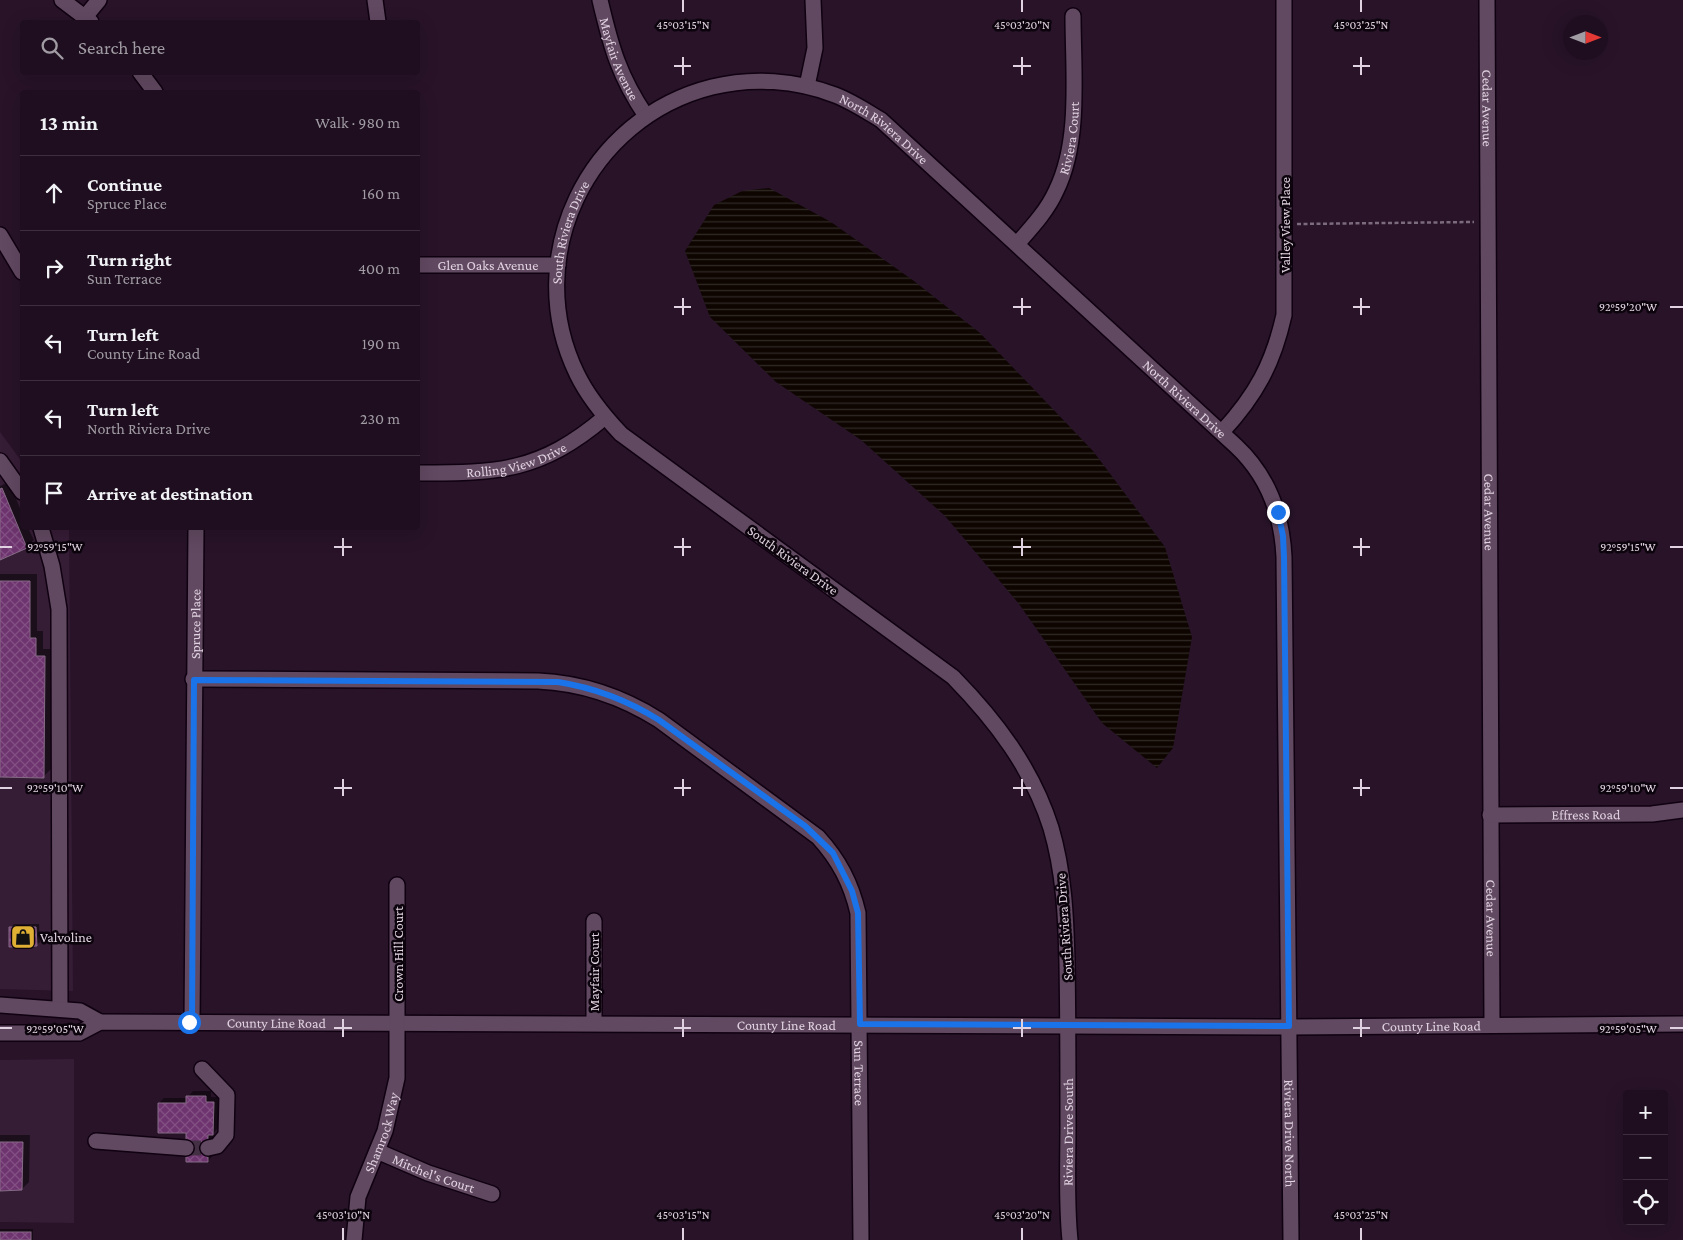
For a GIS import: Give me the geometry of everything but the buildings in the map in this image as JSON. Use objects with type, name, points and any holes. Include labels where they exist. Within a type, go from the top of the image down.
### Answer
[{"type":"street","points":[[62,0],[88,20],[99,0]]},
{"type":"street","points":[[376,0],[378,20]]},
{"type":"street","name":"Mayfair Avenue","points":[[600,0],[616,62],[626,84],[646,116]]},
{"type":"street","points":[[807,86],[815,48],[816,25],[812,0]]},
{"type":"street","name":"Valley View Place","points":[[1222,432],[1245,406],[1259,386],[1278,341],[1284,314],[1284,0]]},
{"type":"street","name":"Cedar Avenue","points":[[1487,0],[1492,1025]]},
{"type":"street","name":"Riviera Court","points":[[1018,244],[1045,211],[1066,168],[1071,146],[1073,16]]},
{"type":"street","points":[[142,75],[154,90]]},
{"type":"street","name":"North Riviera Drive","points":[[646,116],[668,103],[697,91],[725,84],[753,81],[782,82],[807,86],[835,94],[881,120],[1222,432],[1245,454],[1259,473],[1276,506],[1283,536],[1289,1026]]},
{"type":"street","name":"South Riviera Drive","points":[[646,116],[609,149],[591,171],[568,219],[558,266],[558,311],[566,347],[576,373],[605,417],[641,450],[925,655],[964,688],[1004,734],[1023,764],[1038,795],[1051,828],[1059,862],[1065,898],[1068,1026]]},
{"type":"street","points":[[0,235],[20,269]]},
{"type":"street","name":"Glen Oaks Avenue","points":[[420,265],[558,266]]},
{"type":"street","name":"Rolling View Drive","points":[[420,473],[472,473],[523,466],[548,457],[571,444],[605,417]]},
{"type":"street","points":[[0,461],[20,489]]},
{"type":"street","points":[[42,530],[52,566],[59,609],[60,1009]]},
{"type":"street","name":"Spruce Place","points":[[192,1022],[196,530]]},
{"type":"street","name":"Sun Terrace","points":[[194,680],[558,682],[610,694],[635,705],[659,720],[805,826],[833,853],[852,891],[858,913],[861,1240]]},
{"type":"street","name":"Effress Road","points":[[1490,815],[1652,814],[1683,810]]},
{"type":"street","name":"Crown Hill Court","points":[[397,885],[398,1023]]},
{"type":"street","name":"Mayfair Court","points":[[594,921],[594,1022]]},
{"type":"street","points":[[0,1005],[80,1011],[100,1022]]},
{"type":"street","points":[[0,1033],[79,1033],[100,1022]]},
{"type":"street","name":"County Line Road","points":[[100,1022],[594,1022],[1068,1026],[1683,1024]]},
{"type":"street","name":"Shamrock Way","points":[[354,1240],[358,1197],[377,1151],[395,1095],[398,1023]]},
{"type":"street","name":"Riviera Drive South","points":[[1068,1026],[1068,1192],[1070,1240]]},
{"type":"street","name":"Riviera Drive North","points":[[1289,1026],[1291,1240]]},
{"type":"street","points":[[202,1069],[227,1096],[226,1136],[218,1146],[208,1148]]},
{"type":"street","points":[[96,1141],[186,1148]]},
{"type":"street","name":"Mitchel's Court","points":[[377,1151],[428,1173],[492,1194]]},
{"type":"path","points":[[1285,224],[1488,222]]},
{"type":"shaded area","points":[[769,188],[831,222],[914,281],[980,333],[1093,451],[1165,547],[1192,637],[1173,748],[1157,768],[1102,723],[1019,604],[945,516],[861,440],[776,382],[710,317],[685,251],[714,205],[742,191]]},
{"type":"shaded area","points":[[0,432],[20,459],[20,530],[69,530],[73,991],[0,989]]},
{"type":"shaded area","points":[[74,1059],[74,1223],[0,1222],[0,1060]]},
{"type":"tunnel","points":[[186,1148],[208,1148]]},
{"type":"place","name":"Valvoline","points":[[23,937]]},
{"type":"route","points":[[189,1022],[192,1022],[194,680],[538,681],[584,686],[610,694],[635,705],[659,720],[818,837],[833,853],[844,872],[858,913],[860,1024],[1289,1026],[1284,557],[1283,536],[1278,512]]}]
